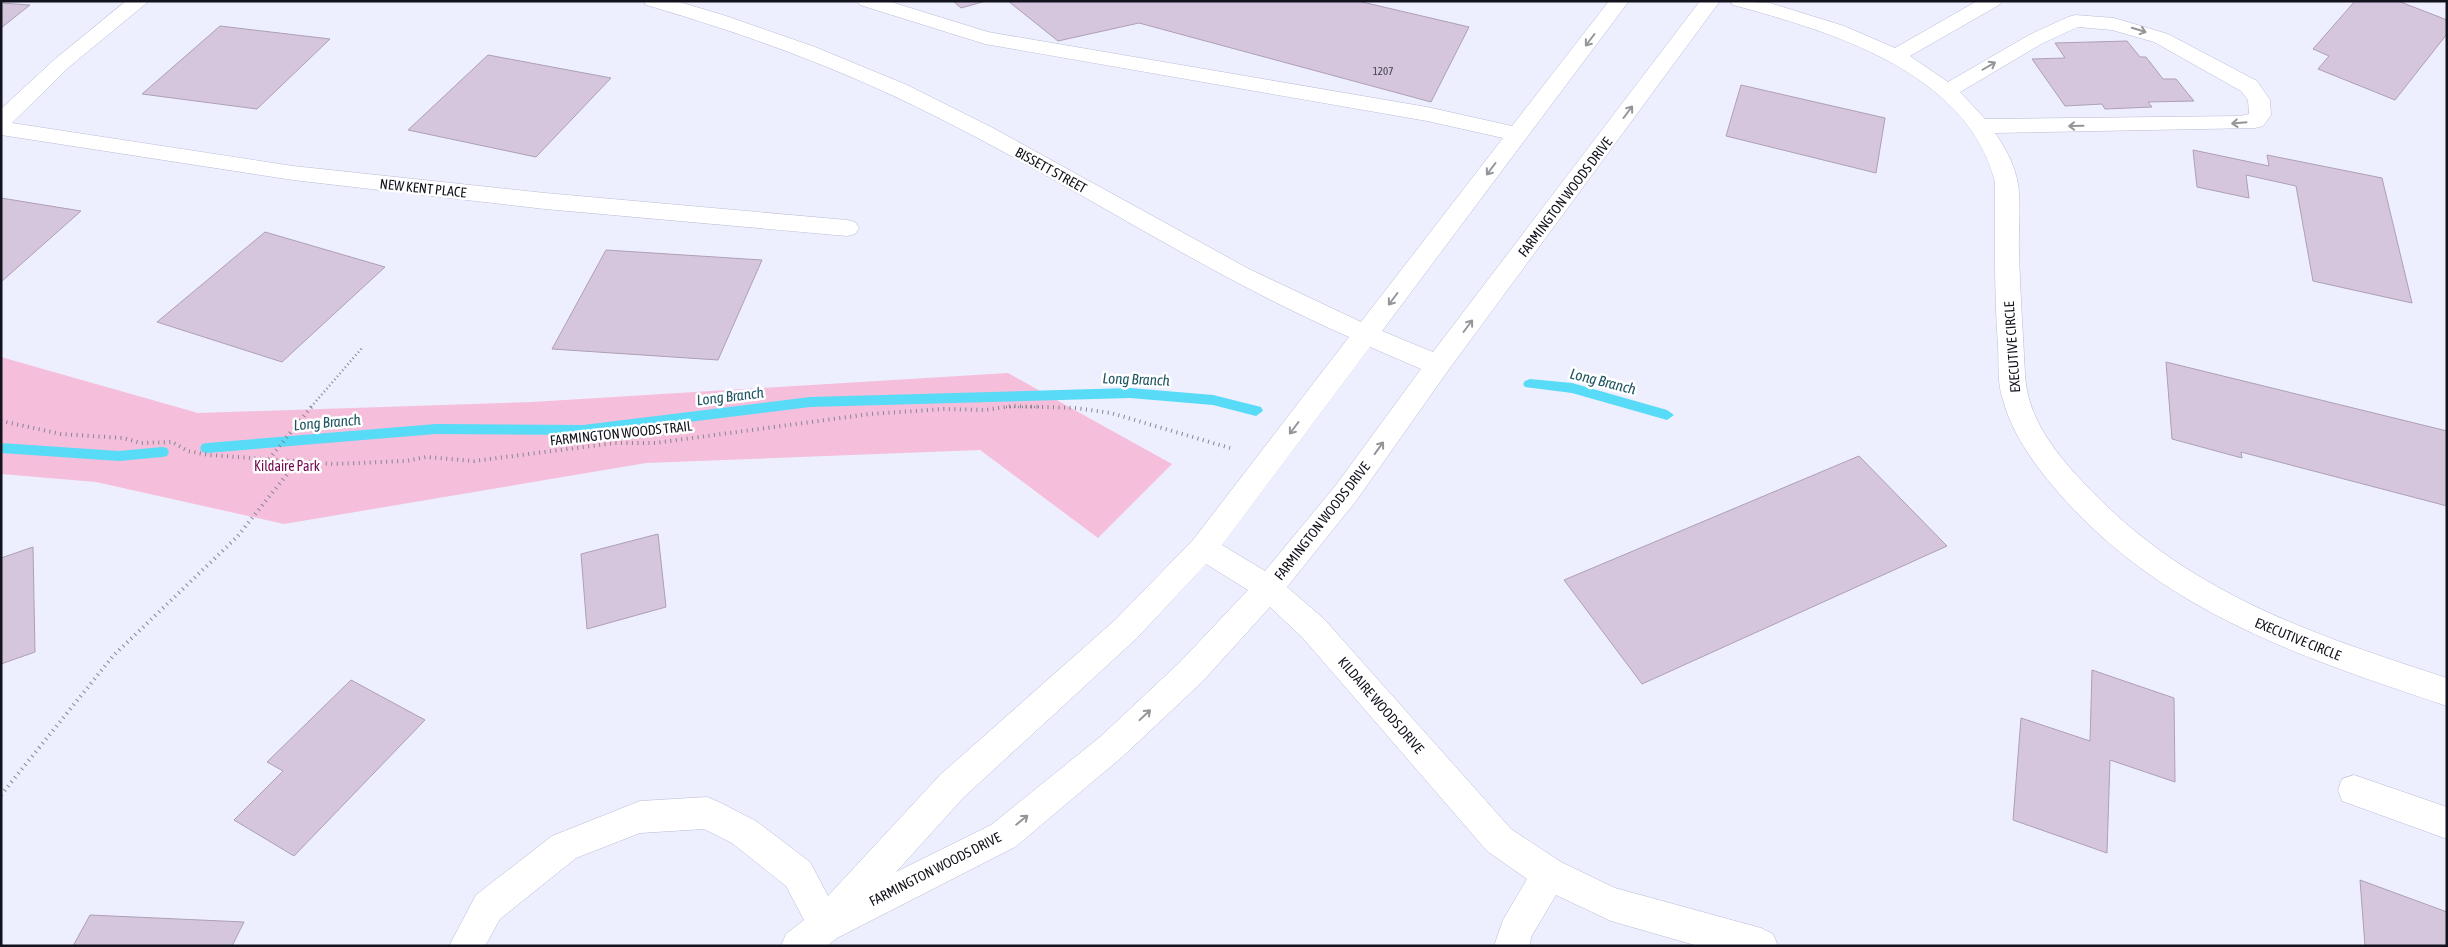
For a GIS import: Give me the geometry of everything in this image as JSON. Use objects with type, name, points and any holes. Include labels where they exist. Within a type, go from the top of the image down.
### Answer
[{"type":"street","points":[[1,121],[62,63],[139,1]]},
{"type":"street","name":"BISSETT STREET","points":[[652,1],[704,15],[809,52],[899,90],[993,138],[1240,276],[1438,365]]},
{"type":"street","points":[[867,1],[985,38],[1427,114],[1492,127],[1517,135]]},
{"type":"street","name":"FARMINGTON WOODS DRIVE","points":[[825,926],[952,786],[1126,629],[1202,548],[1619,1]]},
{"type":"street","name":"FARMINGTON WOODS DRIVE","points":[[798,946],[825,926],[1002,836],[1117,741],[1191,672],[1269,588],[1346,493],[1438,365],[1710,1]]},
{"type":"street","name":"EXECUTIVE CIRCLE","points":[[1740,1],[1783,12],[1832,29],[1895,56],[1926,74],[1947,91],[1979,126],[2002,160],[2006,182],[2009,321],[2015,398],[2031,432],[2048,461],[2098,519],[2135,551],[2176,580],[2280,634],[2319,650],[2447,692]]},
{"type":"street","points":[[1895,56],[1992,1]]},
{"type":"street","points":[[1947,91],[2036,39],[2075,21],[2114,24],[2161,38],[2248,86],[2259,100],[2260,116],[2255,121],[2240,123],[1979,126]]},
{"type":"street","name":"NEW KENT PLACE","points":[[1,128],[293,173],[545,201],[847,228]]},
{"type":"street","name":"KILDAIRE WOODS DRIVE","points":[[1202,548],[1269,588],[1313,628],[1500,840],[1549,874],[1611,904],[1761,946]]},
{"type":"street","points":[[2354,790],[2447,823]]},
{"type":"street","points":[[466,946],[488,907],[564,847],[640,817],[707,813],[744,832],[798,874],[825,926]]},
{"type":"street","points":[[1512,946],[1515,932],[1549,874]]},
{"type":"path","points":[[268,460],[296,424],[362,348]]},
{"type":"path","name":"FARMINGTON WOODS TRAIL","points":[[1,421],[61,434],[123,438],[141,442],[172,442],[195,452],[268,460],[367,462],[426,457],[474,461],[615,443],[655,444],[870,414],[944,409],[986,410],[1012,406],[1076,408],[1111,413],[1234,450]]},
{"type":"path","points":[[1,795],[113,656],[237,537],[296,462]]},
{"type":"green space","name":"Kildaire Park","points":[[1,357],[198,413],[532,402],[1008,373],[1172,464],[1098,538],[980,450],[646,463],[284,524],[96,482],[1,474]]},
{"type":"building","points":[[953,1],[986,1],[961,8]]},
{"type":"building","points":[[1008,1],[1358,1],[1469,27],[1431,102],[1139,23],[1058,41]]},
{"type":"building","points":[[2355,1],[2398,1],[2447,20],[2447,34],[2395,100],[2318,69],[2329,56],[2313,49]]},
{"type":"building","points":[[1,3],[30,5],[1,28]]},
{"type":"building","points":[[220,26],[330,39],[257,109],[142,94]]},
{"type":"building","points":[[2127,41],[2140,57],[2146,57],[2163,79],[2176,79],[2194,101],[2148,102],[2152,107],[2105,109],[2102,104],[2065,106],[2032,59],[2065,58],[2055,43]]},
{"type":"building","points":[[488,55],[611,78],[536,157],[408,130]]},
{"type":"building","points":[[1741,85],[1885,118],[1876,173],[1726,136]]},
{"type":"building","points":[[2193,150],[2269,166],[2267,155],[2382,178],[2412,303],[2313,281],[2296,186],[2246,175],[2249,198],[2197,187]]},
{"type":"building","points":[[1,198],[81,211],[1,282]]},
{"type":"building","points":[[265,232],[385,267],[282,362],[157,322]]},
{"type":"building","points":[[606,250],[762,260],[718,360],[552,349]]},
{"type":"building","points":[[2166,362],[2447,431],[2447,506],[2241,452],[2242,458],[2172,439]]},
{"type":"building","points":[[1859,456],[1947,546],[1642,684],[1564,580]]},
{"type":"building","points":[[658,534],[666,607],[587,629],[581,554]]},
{"type":"building","points":[[33,547],[35,652],[1,664],[1,558]]},
{"type":"building","points":[[2092,670],[2174,698],[2175,782],[2110,760],[2107,853],[2013,820],[2021,718],[2090,741]]},
{"type":"building","points":[[351,680],[425,720],[294,856],[234,820],[283,771],[267,762]]},
{"type":"building","points":[[2360,880],[2447,912],[2447,946],[2365,946]]},
{"type":"building","points":[[90,915],[244,922],[232,946],[73,946]]},
{"type":"waterway","name":"Long Branch","points":[[1530,384],[1572,388],[1667,415]]},
{"type":"waterway","name":"Long Branch","points":[[207,448],[436,429],[583,430],[810,402],[1130,393],[1213,400],[1256,411]]},
{"type":"waterway","name":"Long Branch","points":[[1,448],[119,456],[162,452]]}]
